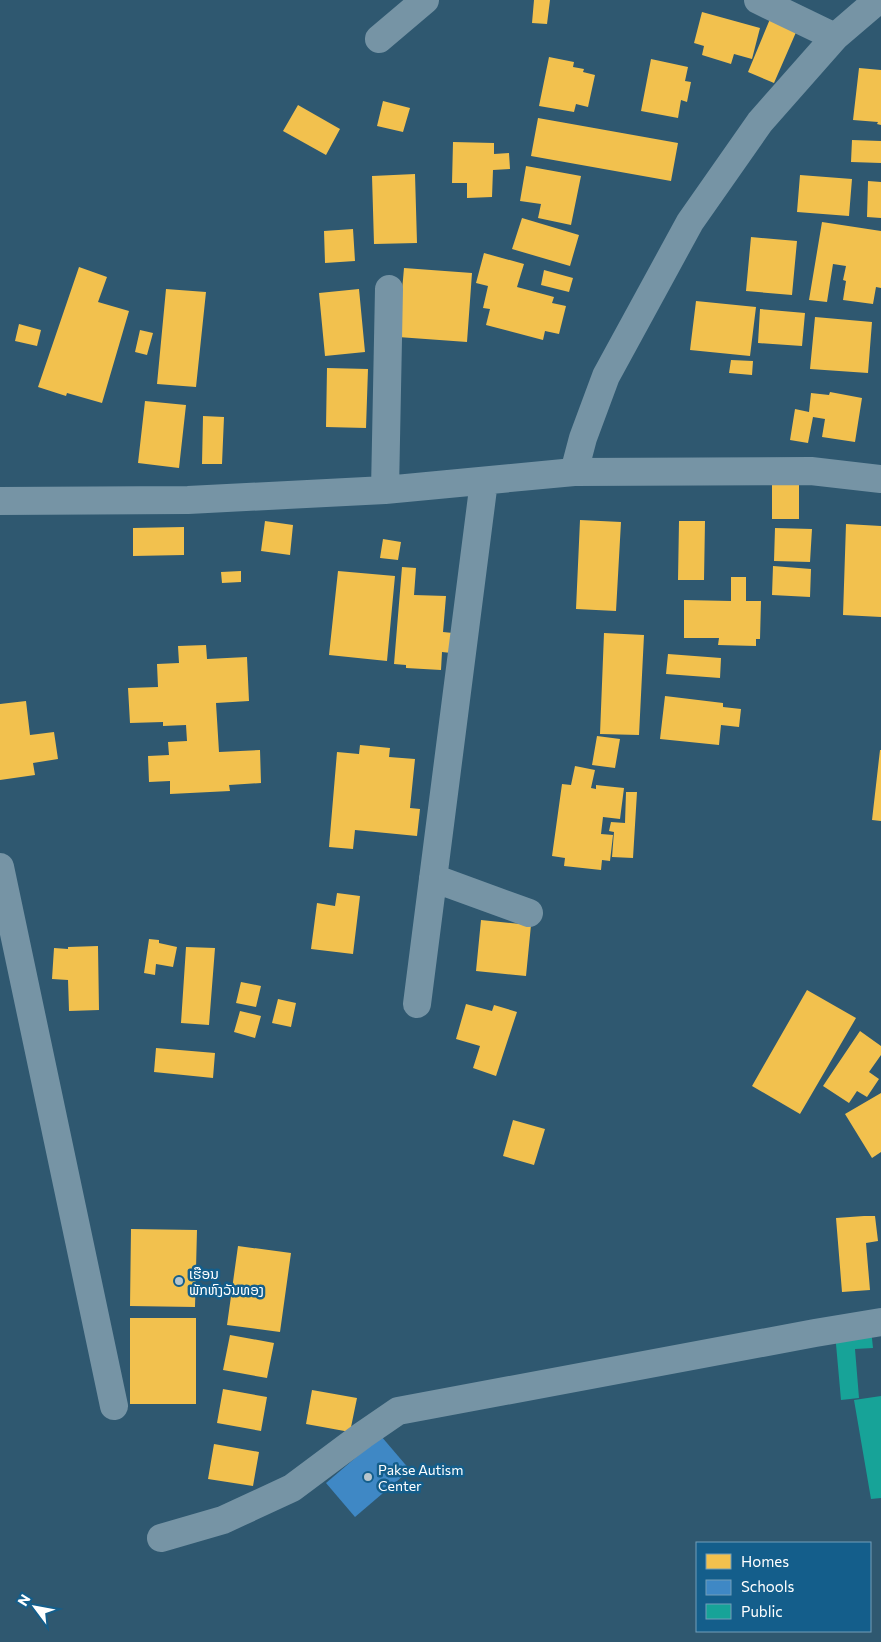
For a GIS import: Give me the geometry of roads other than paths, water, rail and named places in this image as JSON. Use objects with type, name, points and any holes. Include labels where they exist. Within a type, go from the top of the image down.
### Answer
[{"type":"street","points":[[379,39],[425,0]]},
{"type":"street","points":[[758,0],[835,37]]},
{"type":"street","points":[[574,472],[583,438],[606,376],[690,222],[760,122],[835,37],[878,0]]},
{"type":"street","points":[[385,490],[389,289]]},
{"type":"street","points":[[0,501],[188,500],[385,490],[574,472],[811,471],[881,479]]},
{"type":"street","points":[[417,1004],[484,481]]},
{"type":"street","points":[[0,867],[114,1406]]},
{"type":"street","points":[[433,878],[529,913]]},
{"type":"street","points":[[161,1538],[223,1520],[292,1488],[398,1411],[805,1334],[881,1322]]},
{"type":"place","name":"ເຮືອນ ພັກຫົງວັນທອງ","points":[[179,1281]]},
{"type":"place","name":"Pakse Autism Center","points":[[368,1477]]}]
